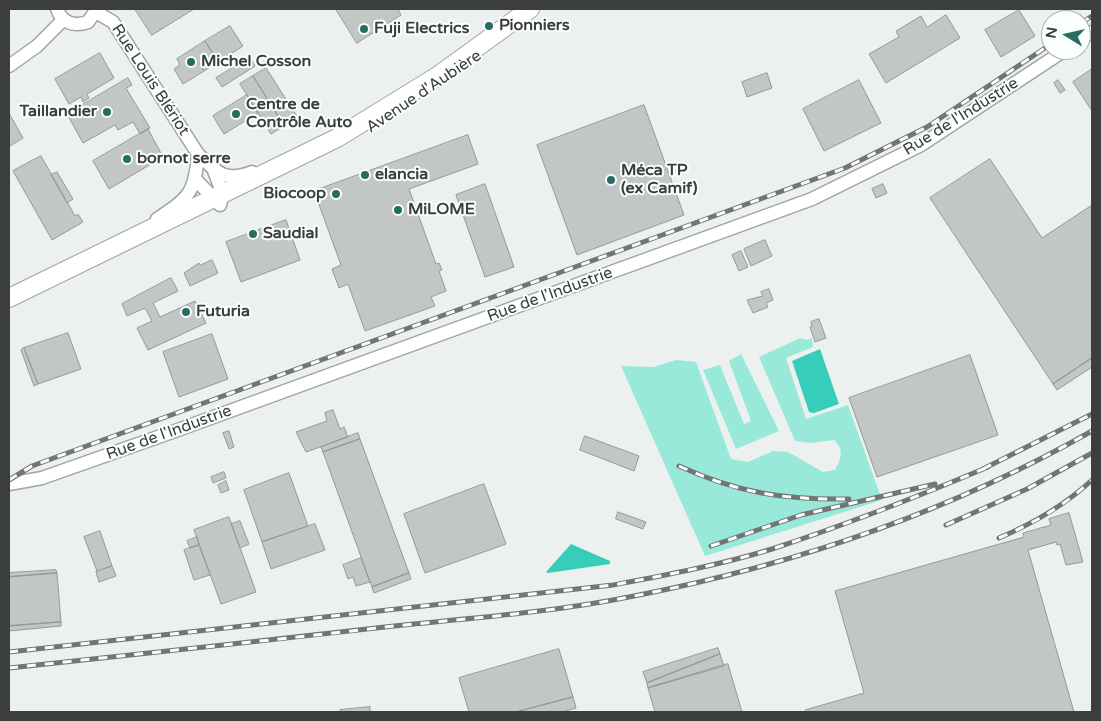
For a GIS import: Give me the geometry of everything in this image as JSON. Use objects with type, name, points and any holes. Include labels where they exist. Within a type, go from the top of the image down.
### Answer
[{"type":"main road","name":"Avenue d'Aubière","points":[[9,298],[219,199],[336,138],[436,77],[530,9]]},
{"type":"main road","name":"Avenue d'Aubière","points":[[219,199],[285,175],[380,123],[408,106],[543,9]]},
{"type":"street","points":[[9,66],[37,46],[60,14],[69,23],[82,24],[88,22],[97,10]]},
{"type":"street","name":"Rue Louis Blériot","points":[[97,10],[113,22],[198,154]]},
{"type":"street","name":"Rue de l'Industrie","points":[[9,484],[42,478],[166,434],[812,199],[921,144],[1050,60]]},
{"type":"street","name":"Avenue d'Aubière","points":[[214,171],[238,178],[336,138]]},
{"type":"street","name":"Avenue d'Aubière","points":[[108,251],[179,204],[190,192],[196,180],[198,154]]},
{"type":"street","points":[[198,154],[214,171],[219,199]]},
{"type":"street","points":[[196,180],[219,199]]},
{"type":"shaded area","points":[[800,338],[807,340],[812,338],[813,347],[786,358],[806,419],[848,405],[882,500],[705,556],[621,366],[653,367],[676,360],[696,362],[731,459],[748,462],[773,451],[788,452],[823,472],[835,470],[841,451],[834,440],[811,443],[795,441],[759,357]]},
{"type":"shaded area","points":[[820,349],[839,404],[814,413],[809,412],[792,361]]},
{"type":"shaded area","points":[[741,354],[779,431],[736,449],[703,370],[720,365],[744,424],[751,421],[729,361]]},
{"type":"shaded area","points":[[571,544],[610,561],[610,564],[546,572]]},
{"type":"building","points":[[135,9],[194,9],[152,35]]},
{"type":"building","name":"Fuji Electrics","points":[[336,9],[398,9],[401,15],[357,43]]},
{"type":"building","points":[[1019,10],[1035,36],[1001,57],[985,30]]},
{"type":"building","points":[[946,15],[960,38],[886,83],[869,54],[899,37],[896,31],[921,16],[927,27]]},
{"type":"building","points":[[230,26],[243,46],[218,62],[205,41]]},
{"type":"building","name":"Michel Cosson","points":[[205,41],[214,56],[200,64],[204,71],[183,84],[174,69],[180,65],[177,59]]},
{"type":"building","points":[[100,53],[114,78],[87,94],[89,98],[83,102],[81,97],[69,104],[55,79]]},
{"type":"building","points":[[214,56],[218,62],[204,71],[200,64]]},
{"type":"building","points":[[250,57],[255,66],[222,87],[216,78]]},
{"type":"building","points":[[266,68],[300,121],[298,124],[293,121],[284,126],[253,76]]},
{"type":"building","points":[[1092,69],[1092,111],[1073,82]]},
{"type":"building","points":[[767,73],[772,88],[747,97],[742,82]]},
{"type":"building","points":[[253,76],[284,126],[271,134],[240,84]]},
{"type":"building","points":[[128,78],[132,85],[126,88],[150,128],[140,134],[133,122],[118,130],[115,125],[83,143],[67,114]]},
{"type":"building","points":[[859,80],[881,123],[824,151],[803,109]]},
{"type":"building","points":[[1058,80],[1065,90],[1060,93],[1054,83]]},
{"type":"building","name":"Centre de Contrôle Auto","points":[[247,95],[258,113],[224,134],[213,116]]},
{"type":"building","name":"Méca TP (ex Camif)","points":[[644,105],[684,215],[577,255],[537,145]]},
{"type":"building","points":[[9,113],[23,138],[10,146],[9,144]]},
{"type":"building","name":"bornot serre","points":[[148,129],[163,157],[109,189],[93,161]]},
{"type":"building","points":[[468,135],[478,164],[409,189],[436,264],[439,263],[442,270],[439,271],[446,291],[431,297],[435,306],[365,331],[348,284],[339,288],[332,269],[341,265],[314,191]]},
{"type":"building","points":[[41,156],[75,216],[78,214],[83,222],[52,240],[13,171]]},
{"type":"building","points":[[990,159],[1042,238],[1092,205],[1092,358],[1053,384],[930,198]]},
{"type":"building","points":[[57,172],[73,199],[67,203],[51,175]]},
{"type":"building","points":[[485,184],[514,267],[485,277],[456,195]]},
{"type":"building","points":[[883,184],[887,193],[876,198],[872,189]]},
{"type":"building","points":[[286,220],[300,260],[241,282],[226,242]]},
{"type":"building","points":[[765,240],[772,256],[751,266],[744,249]]},
{"type":"building","points":[[741,251],[748,267],[739,271],[732,255]]},
{"type":"building","points":[[212,260],[218,273],[190,286],[184,273],[199,263],[200,265]]},
{"type":"building","name":"Futuria","points":[[171,278],[178,291],[153,303],[160,317],[195,301],[206,323],[148,350],[137,328],[152,321],[145,308],[127,316],[122,304]]},
{"type":"building","points":[[769,289],[773,300],[766,303],[768,307],[753,313],[747,300],[763,296],[761,292]]},
{"type":"building","points":[[819,319],[826,338],[815,342],[810,327],[812,326],[811,322]]},
{"type":"building","points":[[68,333],[81,369],[38,384],[24,348]]},
{"type":"building","points":[[212,334],[228,379],[179,397],[163,352]]},
{"type":"building","points":[[24,348],[38,384],[34,386],[21,350]]},
{"type":"building","points":[[970,355],[998,435],[877,477],[849,398]]},
{"type":"building","points":[[1092,358],[1092,367],[1057,390],[1053,384]]},
{"type":"building","points":[[333,410],[340,429],[344,427],[348,437],[306,452],[296,432],[327,421],[325,413]]},
{"type":"building","points":[[229,431],[234,447],[229,449],[223,433]]},
{"type":"building","points":[[358,433],[360,439],[323,452],[321,447]]},
{"type":"building","points":[[585,436],[639,456],[634,471],[580,450]]},
{"type":"building","points":[[360,439],[409,573],[372,587],[323,452]]},
{"type":"building","points":[[224,472],[226,478],[213,483],[211,477]]},
{"type":"building","points":[[289,473],[308,526],[262,542],[244,490]]},
{"type":"building","points":[[226,481],[229,490],[221,493],[218,485]]},
{"type":"building","points":[[484,484],[506,544],[425,573],[404,514]]},
{"type":"building","points":[[618,512],[646,522],[643,529],[616,519]]},
{"type":"building","points":[[1069,513],[1083,562],[1066,565],[1060,544],[1057,545],[1056,542],[1028,550],[1074,712],[806,712],[805,710],[864,693],[835,591],[1024,537],[1023,533],[1051,525],[1049,519]]},
{"type":"building","points":[[229,517],[256,592],[221,604],[194,530]]},
{"type":"building","points":[[240,521],[249,544],[240,548],[231,524]]},
{"type":"building","points":[[315,524],[325,550],[271,569],[262,542]]},
{"type":"building","points":[[100,531],[112,566],[97,571],[84,537]]},
{"type":"building","points":[[197,537],[199,545],[190,548],[187,541]]},
{"type":"building","points":[[199,545],[210,575],[194,580],[184,550]]},
{"type":"building","points":[[361,558],[370,582],[356,586],[353,577],[348,579],[343,565]]},
{"type":"building","points":[[112,566],[116,576],[99,582],[96,572]]},
{"type":"building","points":[[56,570],[57,573],[9,577],[9,573]]},
{"type":"building","points":[[57,573],[61,622],[9,626],[9,577]]},
{"type":"building","points":[[409,573],[411,579],[374,593],[372,587]]},
{"type":"building","points":[[61,622],[61,626],[9,631],[9,626]]},
{"type":"building","points":[[718,648],[720,654],[647,683],[643,672]]},
{"type":"building","points":[[559,649],[573,697],[516,712],[469,712],[459,678]]},
{"type":"building","points":[[720,654],[724,666],[648,688],[647,683]]},
{"type":"building","points":[[728,664],[742,712],[655,712],[648,688]]},
{"type":"building","points":[[573,697],[576,708],[562,712],[516,712]]},
{"type":"building","points":[[370,707],[370,712],[340,712],[340,710]]},
{"type":"railway","points":[[9,480],[32,466],[845,168],[927,127],[1041,51]]},
{"type":"railway","points":[[983,469],[1092,414]]},
{"type":"railway","points":[[9,668],[544,610],[604,602],[694,583],[812,551],[870,532],[983,486],[1038,460],[1092,431]]},
{"type":"railway","points":[[946,525],[1027,489],[1092,453]]},
{"type":"railway","points":[[679,466],[721,483],[762,493],[803,498],[849,499]]},
{"type":"railway","points":[[9,652],[613,585],[713,565],[772,549],[881,510],[988,467]]},
{"type":"railway","points":[[999,538],[1048,513],[1071,498],[1092,480]]},
{"type":"railway","points":[[711,546],[801,515],[935,484]]},
{"type":"place","name":"Pionniers","points":[[489,26]]},
{"type":"place","name":"Fuji Electrics","points":[[364,29]]},
{"type":"place","name":"Michel Cosson","points":[[191,62]]},
{"type":"place","name":"Taillandier","points":[[107,112]]},
{"type":"place","name":"Centre de Contrôle Auto","points":[[236,114]]},
{"type":"place","name":"bornot serre","points":[[127,159]]},
{"type":"place","name":"elancia","points":[[365,175]]},
{"type":"place","name":"Méca TP (ex Camif)","points":[[611,180]]},
{"type":"place","name":"Biocoop","points":[[336,194]]},
{"type":"place","name":"MiLOME","points":[[398,210]]},
{"type":"place","name":"Saudial","points":[[253,234]]},
{"type":"place","name":"Futuria","points":[[186,312]]}]
